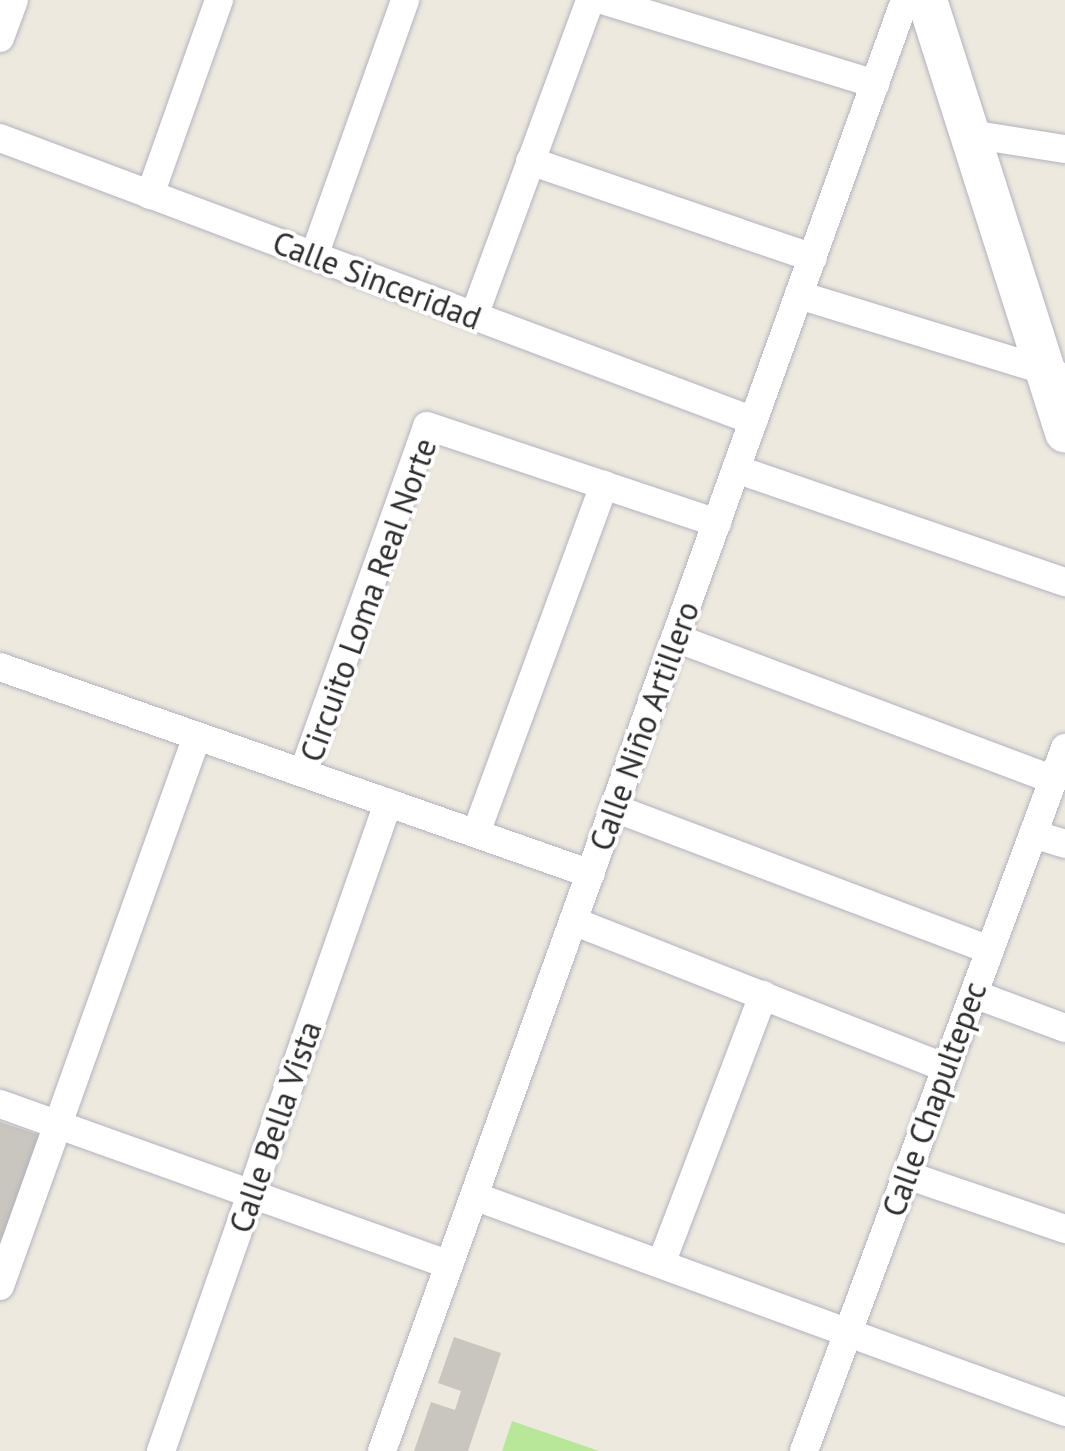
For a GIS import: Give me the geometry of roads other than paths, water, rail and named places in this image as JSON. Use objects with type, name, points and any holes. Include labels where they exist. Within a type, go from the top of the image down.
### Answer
[{"type":"street","points":[[0,38],[14,0]]},
{"type":"street","points":[[150,194],[219,0]]},
{"type":"street","points":[[314,256],[405,0]]},
{"type":"street","points":[[474,316],[590,0]]},
{"type":"street","points":[[602,0],[875,84]]},
{"type":"street","name":"Calle Niño Artillero","points":[[382,1451],[906,0]]},
{"type":"street","points":[[927,0],[1055,374],[1065,432]]},
{"type":"street","points":[[970,134],[1065,149]]},
{"type":"street","name":"Calle Sinceridad","points":[[0,138],[754,421]]},
{"type":"street","points":[[530,162],[813,258]]},
{"type":"street","points":[[799,295],[1055,374]]},
{"type":"street","name":"Circuito Loma Real Norte","points":[[304,773],[427,426],[717,523]]},
{"type":"street","points":[[736,469],[1065,582]]},
{"type":"street","points":[[476,833],[604,485]]},
{"type":"street","points":[[676,638],[1053,780]]},
{"type":"street","points":[[0,667],[590,874]]},
{"type":"street","points":[[0,1286],[198,736]]},
{"type":"street","name":"Calle Chapultepec","points":[[804,1451],[1065,748]]},
{"type":"street","name":"Calle Bella Vista","points":[[161,1451],[388,803]]},
{"type":"street","points":[[614,808],[990,950]]},
{"type":"street","points":[[1033,834],[1065,844]]},
{"type":"street","points":[[573,922],[946,1068]]},
{"type":"street","points":[[974,994],[1065,1028]]},
{"type":"street","points":[[662,1264],[762,996]]},
{"type":"street","points":[[0,1104],[449,1265]]},
{"type":"street","points":[[907,1175],[1065,1229]]},
{"type":"street","points":[[474,1196],[1065,1412]]}]
